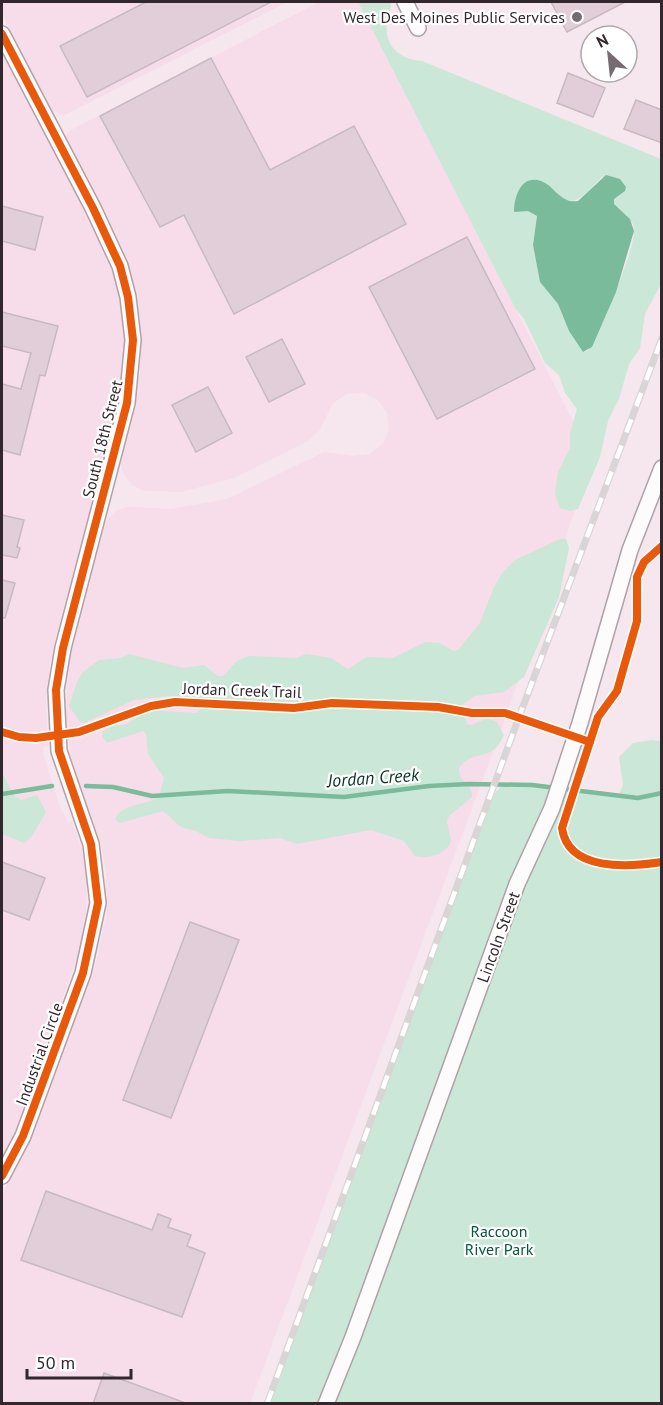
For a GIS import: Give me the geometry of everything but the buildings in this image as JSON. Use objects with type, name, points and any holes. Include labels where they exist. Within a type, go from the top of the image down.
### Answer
[{"type":"street","points":[[405,2],[418,28]]},
{"type":"street","name":"South 18th Street","points":[[2,34],[107,236],[120,266],[131,319],[132,361],[127,403],[58,668],[55,708],[63,769],[84,820],[96,868],[98,903],[83,973]]},
{"type":"street","name":"Lincoln Street","points":[[326,1404],[353,1338],[517,884],[552,808],[630,550],[662,468]]},
{"type":"street","name":"Industrial Circle","points":[[2,1176],[23,1136],[83,973]]},
{"type":"shaded area","points":[[2,2],[287,2],[63,116],[51,109],[2,14]]},
{"type":"shaded area","points":[[319,2],[358,2],[592,458],[506,717],[250,1403],[2,1404],[2,1193],[32,1137],[95,967],[107,912],[106,872],[101,843],[73,767],[65,718],[70,656],[103,525],[116,511],[128,507],[171,509],[227,499],[324,452],[353,456],[370,454],[383,443],[389,429],[387,413],[378,400],[364,393],[347,394],[333,403],[319,431],[308,441],[234,478],[181,492],[145,491],[132,485],[123,473],[120,460],[140,373],[141,330],[137,296],[122,248],[66,136],[69,131]]},
{"type":"shaded area","points":[[2,54],[27,98],[110,262],[120,298],[125,338],[120,398],[50,662],[46,699],[48,746],[43,747],[44,757],[60,807],[68,823],[72,821],[84,857],[87,882],[85,927],[79,952],[16,1129],[2,1158]]},
{"type":"shaded area","points":[[606,175],[620,179],[626,187],[625,191],[614,199],[614,204],[630,219],[634,231],[616,292],[592,347],[583,352],[569,331],[558,304],[540,282],[533,245],[537,216],[528,211],[514,212],[514,206],[520,188],[528,181],[546,183],[567,200],[578,201]]},
{"type":"green space","points":[[358,2],[391,2],[387,25],[388,40],[401,55],[422,61],[661,159],[661,284],[645,314],[640,348],[629,364],[619,399],[608,421],[600,457],[578,509],[569,511],[560,508],[555,494],[558,472],[570,448],[570,433],[577,409],[565,393],[559,375],[545,363],[524,319],[515,308]],"holes":[[[602,177],[625,191],[614,199],[614,204],[633,224],[631,249],[617,287],[588,351],[583,352],[569,331],[558,304],[540,282],[533,245],[537,216],[528,211],[542,182],[561,197],[574,201]]]},
{"type":"green space","points":[[560,539],[566,539],[569,548],[559,597],[524,677],[504,692],[474,696],[462,705],[467,724],[472,725],[487,718],[497,722],[504,735],[494,750],[470,758],[459,768],[472,797],[449,816],[447,821],[451,841],[441,853],[425,857],[415,856],[404,841],[371,830],[297,844],[279,838],[240,841],[209,838],[181,827],[163,811],[119,823],[115,819],[129,807],[159,797],[164,778],[148,754],[146,734],[143,731],[107,743],[102,736],[103,731],[113,726],[127,724],[148,710],[196,713],[208,702],[205,698],[168,696],[134,700],[84,723],[80,722],[69,706],[83,672],[99,660],[120,658],[129,654],[183,668],[204,665],[218,676],[223,676],[238,660],[249,656],[296,658],[306,654],[331,658],[348,669],[367,657],[393,658],[425,642],[440,643],[453,651],[458,650],[480,623],[494,587],[503,572],[515,560]]},
{"type":"green space","name":"Raccoon River Park","points":[[661,741],[661,1403],[267,1404],[489,799],[502,786],[532,785],[619,794],[623,785],[619,757],[633,743]]},
{"type":"green space","points":[[2,772],[14,796],[22,800],[37,795],[46,812],[32,836],[24,843],[2,834]]},
{"type":"waterway","name":"Jordan Creek","points":[[86,786],[113,787],[152,796],[228,791],[344,797],[429,786],[469,784],[532,785],[638,798],[662,793]]},
{"type":"waterway","name":"Jordan Creek","points":[[2,794],[52,786]]},
{"type":"railway","points":[[267,1404],[519,717],[662,338]]},
{"type":"cycle path","points":[[2,34],[93,208],[120,266],[128,297],[133,340],[127,403],[63,648],[56,690],[59,751],[91,844],[98,903],[83,973],[23,1136],[2,1176]]},
{"type":"cycle path","points":[[662,546],[644,562],[637,577],[637,621],[617,691],[598,717],[562,828],[567,842],[576,853],[588,859],[617,865],[662,862]]},
{"type":"cycle path","name":"Jordan Creek Trail","points":[[2,732],[19,737],[36,738],[79,732],[151,706],[175,702],[294,708],[332,703],[438,707],[472,713],[505,713],[590,742]]},
{"type":"place","name":"West Des Moines Public Services","points":[[577,17]]}]
